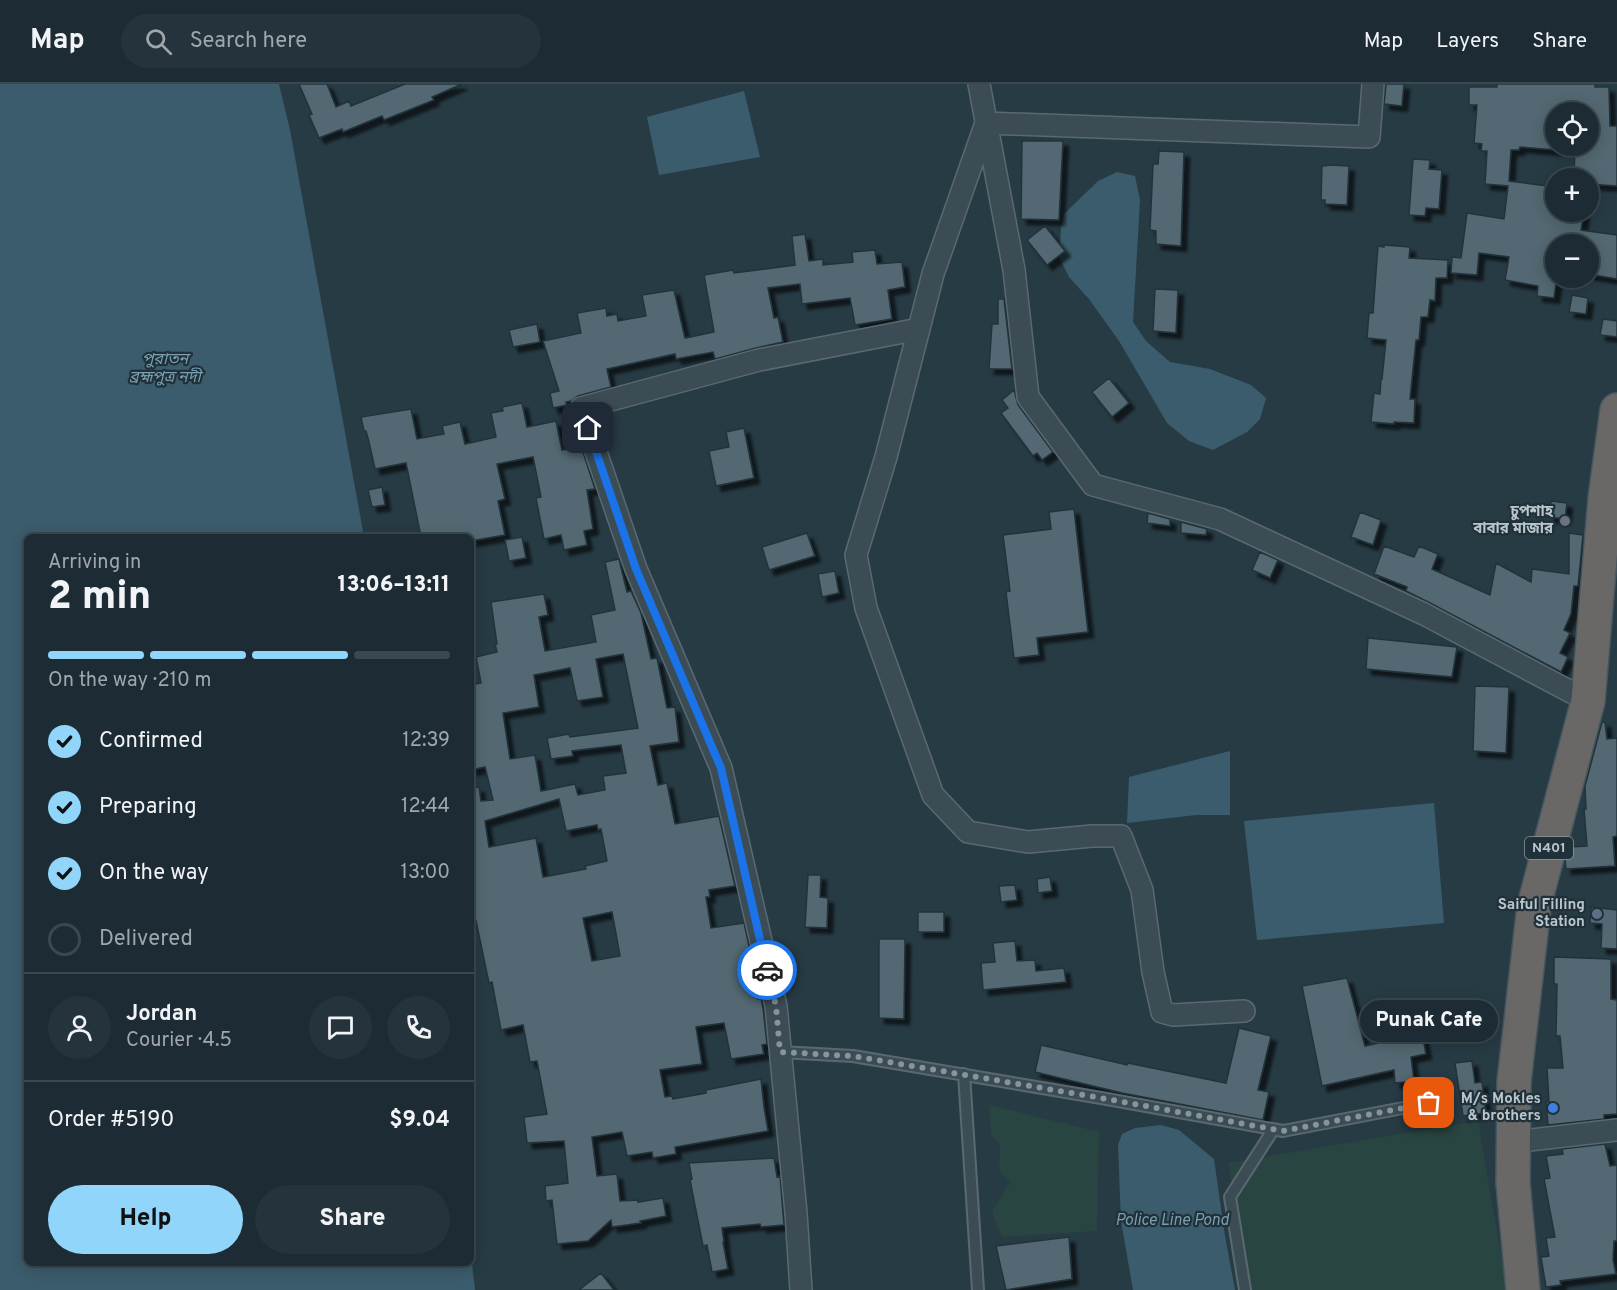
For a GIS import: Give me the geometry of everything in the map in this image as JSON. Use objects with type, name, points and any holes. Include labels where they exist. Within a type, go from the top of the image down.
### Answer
[{"type":"highway","name":"N401","points":[[1523,1290],[1513,1183],[1514,1083],[1534,906],[1588,701],[1605,499],[1617,410]]},
{"type":"street","points":[[979,84],[1014,270],[1028,397],[1093,485],[1220,519],[1424,614],[1588,701]]},
{"type":"street","points":[[986,123],[1369,137],[1373,84]]},
{"type":"street","points":[[986,123],[933,274],[886,457],[856,555],[866,608],[933,795],[968,832],[1028,842],[1092,836],[1121,836],[1142,890],[1153,972],[1162,1012],[1173,1015],[1244,1011]]},
{"type":"street","points":[[801,1290],[776,1006],[721,768],[636,569],[581,408],[759,360],[919,329]]},
{"type":"street","points":[[1514,1143],[1617,1130]]},
{"type":"lane","points":[[780,1052],[853,1056],[1283,1131],[1429,1103]]},
{"type":"lane","points":[[964,1074],[978,1290]]},
{"type":"lane","points":[[1245,1290],[1230,1197],[1273,1130]]},
{"type":"green space","points":[[989,1105],[1099,1132],[1097,1231],[1002,1237],[992,1212],[1010,1182],[999,1171],[1000,1144],[991,1135]]},
{"type":"green space","points":[[1478,1121],[1507,1290],[1250,1290],[1228,1163]]},
{"type":"water","name":"পুরাতন ব্রহ্মপুত্র নদী","points":[[0,84],[279,84],[290,130],[363,534],[24,534],[24,1266],[472,1266],[475,1290],[0,1290]]},
{"type":"water","points":[[744,91],[760,157],[659,175],[647,117]]},
{"type":"water","points":[[1117,172],[1135,176],[1140,200],[1133,322],[1146,341],[1170,362],[1210,369],[1251,385],[1266,398],[1260,419],[1247,432],[1213,450],[1189,441],[1167,423],[1119,341],[1089,299],[1069,277],[1059,257],[1064,214],[1098,181]]},
{"type":"water","points":[[1230,751],[1230,815],[1196,815],[1127,823],[1129,777]]},
{"type":"water","points":[[1434,803],[1444,923],[1257,940],[1244,821]]},
{"type":"water","name":"Police Line Pond","points":[[1161,1125],[1179,1130],[1214,1159],[1235,1290],[1133,1290],[1121,1221],[1118,1145],[1122,1134],[1135,1128]]},
{"type":"building","points":[[299,84],[327,84],[336,107],[349,101],[351,106],[405,84],[462,84],[432,97],[434,100],[384,120],[382,116],[343,132],[342,129],[319,138]]},
{"type":"building","points":[[1386,84],[1404,84],[1402,106],[1384,104]]},
{"type":"building","points":[[1497,84],[1595,84],[1595,87],[1609,87],[1610,126],[1617,126],[1617,186],[1599,185],[1599,168],[1574,168],[1575,156],[1599,156],[1599,102],[1545,102],[1545,149],[1520,147],[1519,150],[1511,150],[1509,181],[1545,186],[1545,222],[1582,222],[1581,230],[1617,235],[1617,279],[1599,276],[1599,234],[1545,234],[1545,288],[1555,288],[1554,298],[1537,296],[1538,286],[1505,280],[1509,257],[1479,253],[1477,275],[1451,273],[1452,257],[1461,258],[1467,213],[1504,219],[1508,186],[1485,184],[1487,151],[1481,151],[1482,144],[1474,143],[1477,105],[1469,105],[1469,87],[1497,87]]},
{"type":"building","points":[[1022,141],[1063,141],[1059,220],[1021,219]]},
{"type":"building","points":[[1159,151],[1184,152],[1181,246],[1156,244],[1156,231],[1150,230],[1153,164],[1158,164]]},
{"type":"building","points":[[1413,159],[1430,160],[1429,169],[1442,170],[1439,209],[1426,208],[1425,216],[1409,215]]},
{"type":"building","points":[[1322,166],[1349,166],[1347,205],[1325,204],[1325,200],[1321,200]]},
{"type":"building","points":[[1045,226],[1065,251],[1047,265],[1027,240]]},
{"type":"building","points":[[805,234],[809,261],[823,259],[823,265],[853,262],[852,252],[875,250],[877,264],[902,262],[905,287],[888,290],[892,319],[855,325],[850,298],[802,304],[800,284],[768,288],[774,318],[778,317],[783,342],[715,359],[713,352],[676,359],[675,354],[607,369],[611,387],[578,396],[566,402],[567,405],[553,408],[550,393],[559,391],[543,341],[581,333],[577,313],[606,308],[607,316],[617,314],[618,321],[646,316],[642,295],[674,290],[685,338],[714,332],[704,275],[733,270],[734,273],[795,265],[792,236]]},
{"type":"building","points":[[1384,245],[1410,247],[1409,258],[1448,260],[1447,278],[1436,278],[1435,301],[1430,300],[1428,317],[1421,317],[1419,340],[1416,340],[1410,399],[1415,399],[1414,423],[1371,422],[1374,393],[1380,394],[1386,340],[1367,338],[1369,313],[1373,313],[1378,246],[1384,247]]},
{"type":"building","points":[[1155,289],[1178,290],[1176,333],[1153,331]]},
{"type":"building","points":[[1572,295],[1588,298],[1586,314],[1569,312]]},
{"type":"building","points":[[998,299],[1004,299],[1012,369],[989,369],[992,324],[998,324]]},
{"type":"building","points":[[1603,319],[1617,321],[1617,337],[1600,335]]},
{"type":"building","points":[[537,324],[540,342],[513,347],[509,330]]},
{"type":"building","points":[[1109,378],[1129,403],[1112,417],[1092,392]]},
{"type":"building","points":[[1014,390],[1018,405],[1053,452],[1042,460],[1037,453],[1033,456],[1001,413],[1008,408],[1002,400]]},
{"type":"building","points":[[522,403],[527,427],[556,421],[562,450],[581,446],[595,489],[587,490],[593,529],[584,531],[587,545],[564,550],[561,535],[544,539],[536,498],[541,497],[533,457],[497,464],[505,499],[498,501],[505,535],[474,540],[474,534],[420,534],[406,463],[375,469],[361,417],[411,409],[417,439],[444,434],[442,426],[460,422],[465,444],[496,437],[491,413],[503,411],[502,407]]},
{"type":"building","points":[[744,428],[754,478],[716,486],[709,451],[729,447],[726,432]]},
{"type":"building","points":[[382,487],[385,505],[372,507],[368,490]]},
{"type":"building","points":[[1551,501],[1567,503],[1565,519],[1549,517]]},
{"type":"building","points":[[1074,509],[1088,632],[1037,638],[1039,655],[1014,658],[1006,592],[1010,591],[1003,535],[1051,529],[1049,512]]},
{"type":"building","points":[[1360,512],[1381,520],[1373,545],[1351,537]]},
{"type":"building","points":[[1148,513],[1170,519],[1170,526],[1147,523]]},
{"type":"building","points":[[1181,522],[1207,529],[1206,535],[1181,533]]},
{"type":"building","points":[[807,533],[815,556],[769,570],[762,547]]},
{"type":"building","points":[[1569,533],[1583,535],[1578,586],[1574,586],[1571,614],[1564,630],[1570,633],[1560,653],[1568,657],[1561,672],[1406,591],[1407,587],[1374,574],[1384,546],[1414,557],[1419,546],[1438,554],[1432,569],[1490,595],[1496,563],[1531,582],[1532,569],[1569,574]]},
{"type":"building","points":[[522,537],[526,558],[509,561],[505,540]]},
{"type":"building","points":[[1260,552],[1278,560],[1270,578],[1252,570]]},
{"type":"building","points":[[619,559],[627,592],[631,591],[641,613],[651,659],[657,658],[667,708],[675,707],[679,742],[650,746],[658,785],[667,783],[675,824],[719,816],[735,886],[709,890],[710,897],[706,897],[711,928],[744,923],[758,999],[761,998],[763,1008],[767,1044],[762,1045],[764,1054],[731,1059],[724,1023],[696,1027],[702,1064],[660,1070],[665,1097],[672,1096],[673,1099],[706,1093],[706,1090],[761,1079],[768,1131],[675,1147],[676,1154],[653,1158],[652,1152],[627,1156],[622,1132],[592,1137],[597,1176],[617,1174],[620,1201],[638,1200],[638,1202],[663,1198],[666,1216],[640,1221],[641,1223],[612,1227],[611,1220],[588,1241],[557,1244],[552,1200],[546,1201],[545,1186],[568,1183],[564,1141],[527,1143],[524,1117],[547,1114],[537,1061],[530,1062],[523,1025],[501,1030],[492,982],[489,983],[476,921],[474,921],[474,788],[479,787],[481,801],[493,800],[485,767],[474,769],[474,684],[481,683],[476,657],[497,652],[491,602],[544,594],[548,615],[539,617],[545,651],[596,642],[591,615],[615,610],[605,562]],"holes":[[[623,654],[638,728],[547,738],[551,759],[573,756],[572,751],[621,745],[626,773],[603,776],[605,790],[578,795],[575,784],[541,791],[535,755],[510,759],[503,713],[539,707],[534,675],[570,668],[577,701],[603,697],[596,659]],[[559,799],[566,831],[597,825],[598,830],[601,829],[607,861],[585,866],[586,869],[543,877],[536,838],[489,847],[485,821]],[[612,912],[620,956],[592,961],[583,918]]]},
{"type":"building","points":[[835,571],[839,593],[822,597],[818,574]]},
{"type":"building","points":[[1368,638],[1457,647],[1452,677],[1366,669]]},
{"type":"building","points":[[1475,686],[1509,687],[1506,753],[1473,751]]},
{"type":"building","points":[[1602,722],[1605,722],[1607,739],[1617,738],[1617,836],[1613,837],[1615,866],[1566,869],[1565,860],[1569,847],[1587,846],[1585,786]]},
{"type":"building","points":[[808,875],[821,875],[820,897],[828,898],[827,928],[805,927]]},
{"type":"building","points":[[1050,877],[1052,891],[1038,893],[1037,879]]},
{"type":"building","points":[[1015,885],[1017,900],[1001,902],[999,886]]},
{"type":"building","points":[[1591,907],[1617,910],[1617,949],[1601,948],[1602,924],[1590,923]]},
{"type":"building","points":[[918,912],[944,912],[944,932],[918,932]]},
{"type":"building","points":[[879,939],[905,939],[904,1019],[879,1018]]},
{"type":"building","points":[[1015,941],[1017,961],[1035,960],[1036,971],[1064,968],[1066,982],[983,990],[981,963],[995,962],[993,943]]},
{"type":"building","points":[[1554,957],[1611,959],[1611,999],[1617,1000],[1617,1114],[1604,1115],[1604,1119],[1548,1125],[1547,1068],[1563,1068],[1560,1036],[1556,1036],[1557,984],[1554,984]]},
{"type":"building","points":[[1347,978],[1365,1046],[1422,1033],[1426,1054],[1411,1057],[1414,1081],[1395,1083],[1394,1070],[1322,1086],[1302,986]]},
{"type":"building","points":[[1239,1028],[1271,1036],[1258,1090],[1269,1092],[1263,1120],[1122,1093],[1035,1072],[1041,1045],[1127,1065],[1128,1063],[1226,1083]]},
{"type":"building","points":[[1472,1061],[1475,1083],[1482,1082],[1486,1113],[1463,1116],[1455,1063]]},
{"type":"building","points":[[1605,1144],[1610,1166],[1617,1165],[1617,1241],[1614,1241],[1613,1260],[1616,1274],[1560,1281],[1561,1285],[1546,1287],[1541,1257],[1549,1256],[1546,1238],[1555,1237],[1544,1179],[1550,1178],[1546,1156],[1563,1154],[1562,1149]]},
{"type":"building","points":[[774,1158],[777,1177],[780,1176],[784,1225],[761,1227],[760,1224],[722,1228],[728,1269],[712,1272],[707,1245],[703,1246],[690,1180],[692,1179],[689,1163]]},
{"type":"building","points":[[1069,1237],[1072,1279],[1006,1290],[996,1246]]},
{"type":"building","points":[[601,1273],[614,1290],[579,1290]]},
{"type":"way so far","points":[[767,970],[776,1006],[780,1052],[853,1056],[1283,1131],[1429,1103]]},
{"type":"place","name":"চুপশাহ বাবার মাজার","points":[[1565,521]]},
{"type":"place","name":"Saiful Filling Station","points":[[1597,914]]},
{"type":"place","name":"Punak Cafe","points":[[1429,1103]]},
{"type":"place","name":"M/s Mokles & brothers","points":[[1553,1108]]},
{"type":"route","points":[[588,428],[636,569],[721,768],[767,970]]}]
